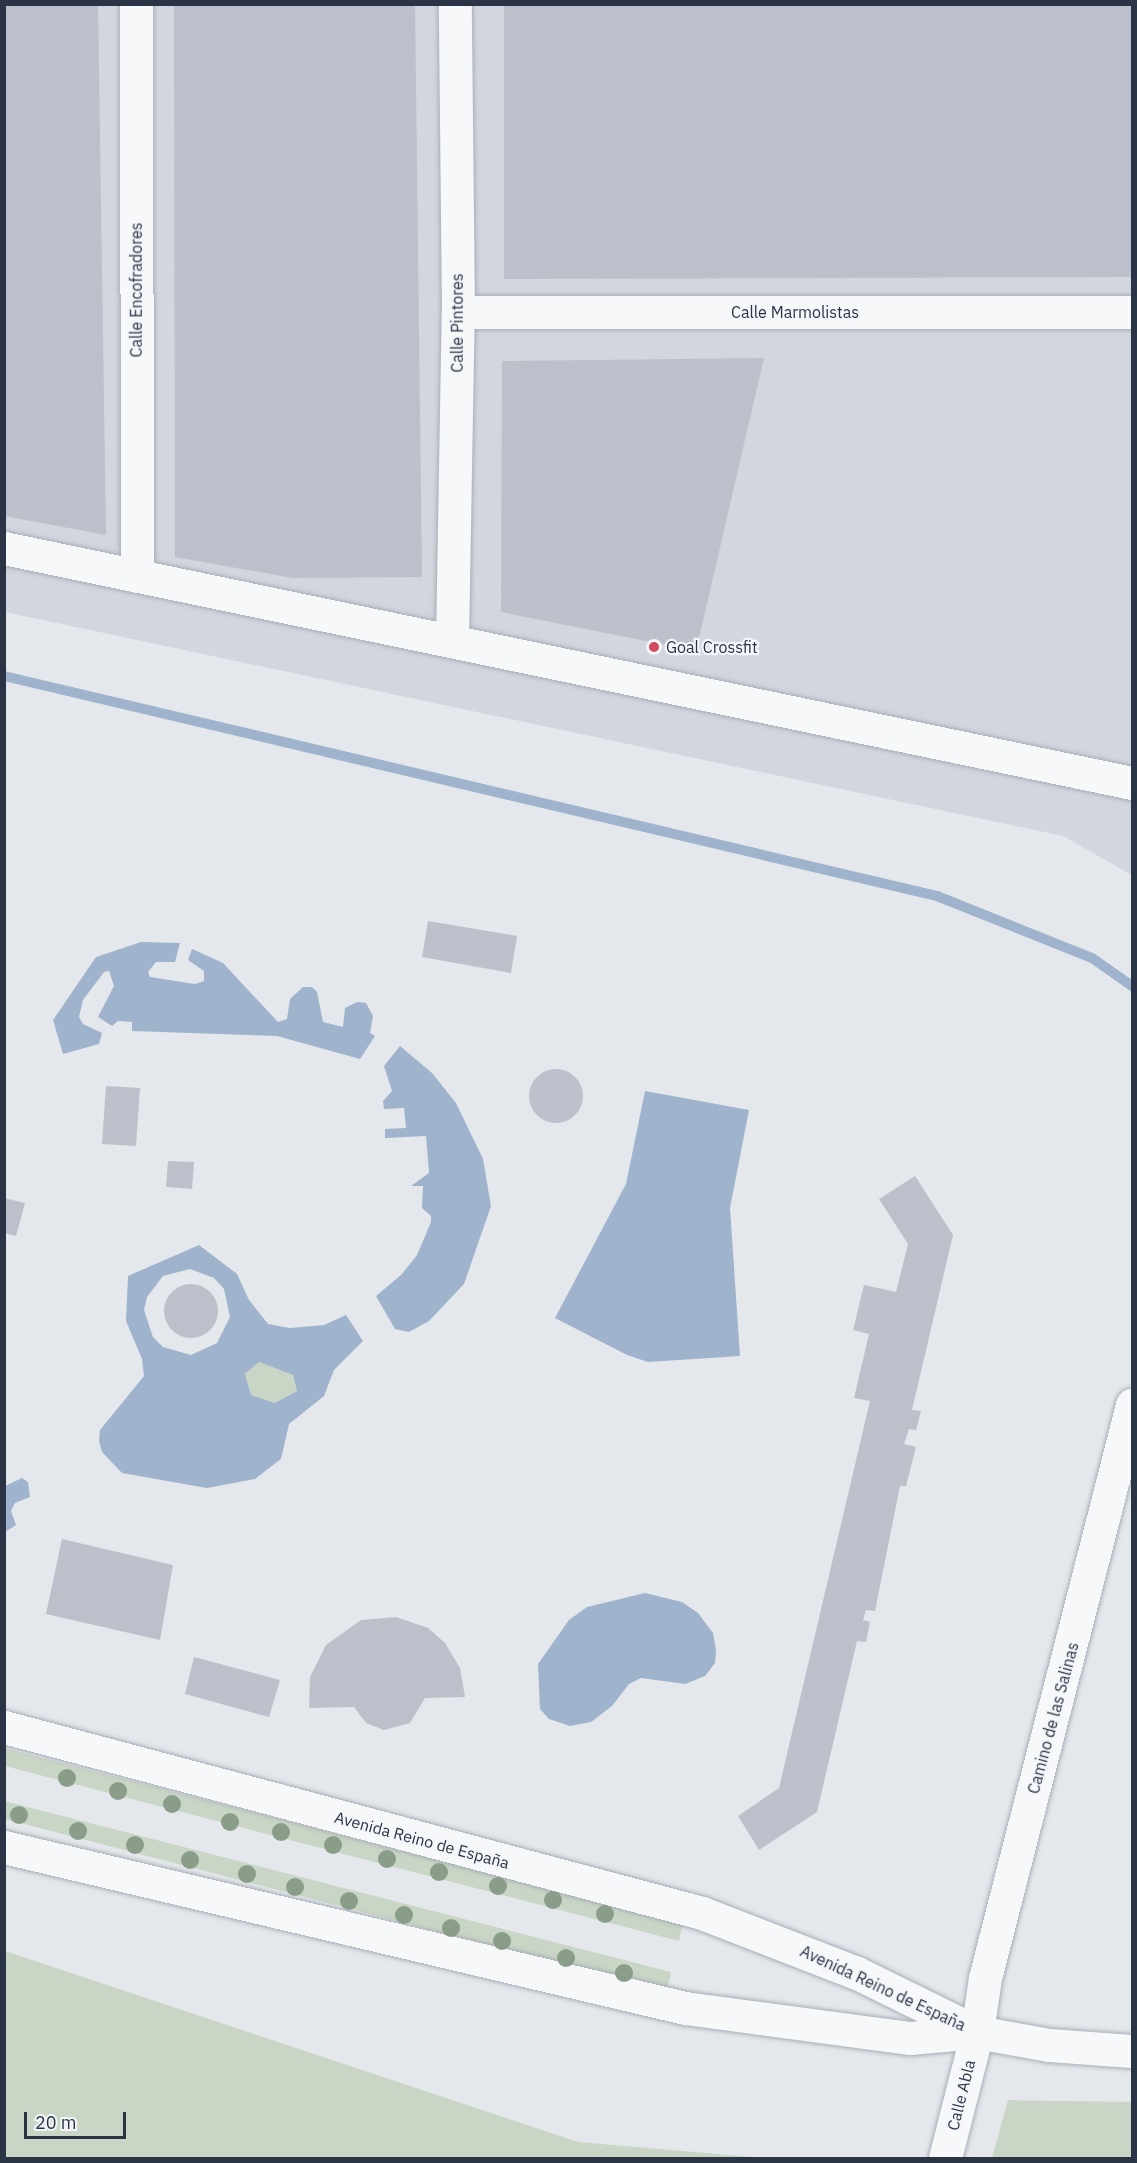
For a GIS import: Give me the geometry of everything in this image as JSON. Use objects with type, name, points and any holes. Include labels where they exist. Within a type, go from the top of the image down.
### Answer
[{"type":"street","name":"Calle Encofradores","points":[[136,4],[137,576]]},
{"type":"street","name":"Calle Pintores","points":[[452,641],[458,312],[455,4]]},
{"type":"street","name":"Calle Marmolistas","points":[[458,312],[1132,312]]},
{"type":"street","points":[[4,548],[1132,783]]},
{"type":"street","name":"Camino de las Salinas","points":[[977,2032],[984,1978],[1132,1405]]},
{"type":"street","name":"Avenida Reino de España","points":[[4,1727],[702,1912],[857,1973],[977,2032]]},
{"type":"street","name":"Avenida Reino de España","points":[[4,1847],[685,2008],[910,2038],[977,2032]]},
{"type":"street","points":[[977,2032],[1049,2045],[1132,2051]]},
{"type":"street","name":"Calle Abla","points":[[945,2158],[977,2032]]},
{"type":"shaded area","points":[[5,5],[1132,5],[1132,875],[1063,836],[5,612]]},
{"type":"green space","points":[[259,1362],[293,1375],[297,1391],[275,1403],[251,1395],[245,1374]]},
{"type":"green space","points":[[4,1748],[683,1923],[679,1941],[5,1766]]},
{"type":"green space","points":[[4,1801],[671,1972],[667,1991],[5,1819]]},
{"type":"green space","points":[[5,1951],[578,2142],[764,2158],[5,2158]]},
{"type":"green space","points":[[1008,2100],[1132,2102],[1132,2158],[992,2158]]},
{"type":"water","points":[[141,942],[180,943],[175,962],[156,962],[148,972],[150,977],[195,984],[204,981],[204,971],[188,960],[192,949],[223,963],[278,1022],[287,1019],[290,999],[303,987],[312,987],[317,992],[323,1022],[343,1027],[345,1008],[357,1002],[366,1003],[373,1016],[370,1033],[375,1036],[360,1059],[277,1036],[132,1031],[132,1022],[118,1021],[112,1026],[98,1017],[114,986],[109,971],[104,972],[83,1000],[79,1017],[83,1024],[102,1033],[99,1044],[63,1054],[53,1020],[96,957]]},
{"type":"water","points":[[400,1046],[432,1073],[456,1103],[483,1159],[491,1206],[464,1284],[429,1321],[409,1332],[395,1329],[376,1296],[402,1274],[417,1255],[431,1222],[431,1216],[422,1208],[423,1186],[411,1186],[429,1173],[426,1136],[385,1138],[385,1129],[406,1128],[404,1108],[384,1109],[383,1101],[392,1091],[384,1066]]},
{"type":"water","points":[[645,1091],[749,1110],[730,1208],[740,1356],[648,1362],[627,1355],[555,1318],[626,1184]]},
{"type":"water","points":[[199,1245],[237,1274],[249,1300],[268,1324],[290,1328],[324,1325],[346,1315],[363,1341],[334,1370],[324,1396],[289,1424],[281,1459],[255,1479],[207,1488],[122,1473],[102,1452],[99,1441],[100,1430],[144,1376],[142,1359],[126,1321],[128,1276]],"holes":[[[190,1269],[214,1278],[224,1289],[230,1317],[217,1343],[191,1355],[163,1347],[153,1337],[144,1310],[147,1297],[163,1276]],[[259,1362],[293,1375],[297,1391],[275,1403],[251,1395],[245,1374]]]},
{"type":"water","points":[[22,1478],[28,1482],[30,1497],[15,1503],[11,1511],[16,1525],[5,1532],[5,1486]]},
{"type":"water","points":[[645,1593],[682,1602],[698,1613],[713,1633],[716,1650],[715,1663],[705,1676],[685,1684],[641,1678],[629,1684],[612,1706],[591,1722],[570,1726],[549,1719],[540,1709],[538,1664],[569,1620],[587,1607]]},
{"type":"building","points":[[4,4],[98,4],[106,535],[4,516]]},
{"type":"building","points":[[174,4],[415,4],[422,577],[293,578],[175,557]]},
{"type":"building","points":[[504,4],[1132,4],[1132,277],[504,279]]},
{"type":"building","points":[[764,358],[696,651],[501,612],[502,361]]},
{"type":"building","points":[[428,921],[517,936],[511,973],[422,957]]},
{"type":"building","points":[[556,1069],[566,1071],[575,1077],[581,1086],[583,1096],[581,1106],[575,1115],[566,1121],[556,1123],[546,1121],[537,1115],[531,1106],[529,1096],[531,1086],[537,1077],[546,1071]]},
{"type":"building","points":[[106,1086],[140,1088],[136,1146],[102,1144]]},
{"type":"building","points":[[168,1161],[194,1162],[192,1189],[166,1187]]},
{"type":"building","points":[[915,1176],[953,1235],[912,1410],[921,1411],[916,1430],[909,1429],[904,1444],[916,1447],[906,1486],[900,1486],[875,1611],[866,1610],[863,1620],[870,1622],[866,1642],[857,1641],[817,1812],[759,1850],[738,1816],[779,1788],[870,1401],[854,1398],[869,1334],[853,1330],[864,1285],[896,1292],[908,1244],[879,1199]]},
{"type":"building","points":[[4,1198],[25,1203],[16,1236],[4,1233]]},
{"type":"building","points":[[186,1284],[196,1284],[206,1288],[214,1296],[218,1311],[214,1326],[206,1334],[196,1338],[186,1338],[176,1334],[168,1326],[164,1316],[164,1306],[168,1296],[176,1288]]},
{"type":"building","points":[[62,1539],[173,1565],[160,1640],[46,1614]]},
{"type":"building","points":[[396,1617],[428,1628],[445,1643],[460,1668],[465,1697],[425,1698],[410,1723],[384,1730],[366,1723],[354,1707],[309,1708],[310,1677],[326,1645],[361,1620]]},
{"type":"building","points":[[194,1657],[280,1680],[269,1717],[185,1694]]},
{"type":"waterway","points":[[4,676],[937,896],[1092,958],[1132,986]]},
{"type":"place","name":"Goal Crossfit","points":[[654,647]]}]
